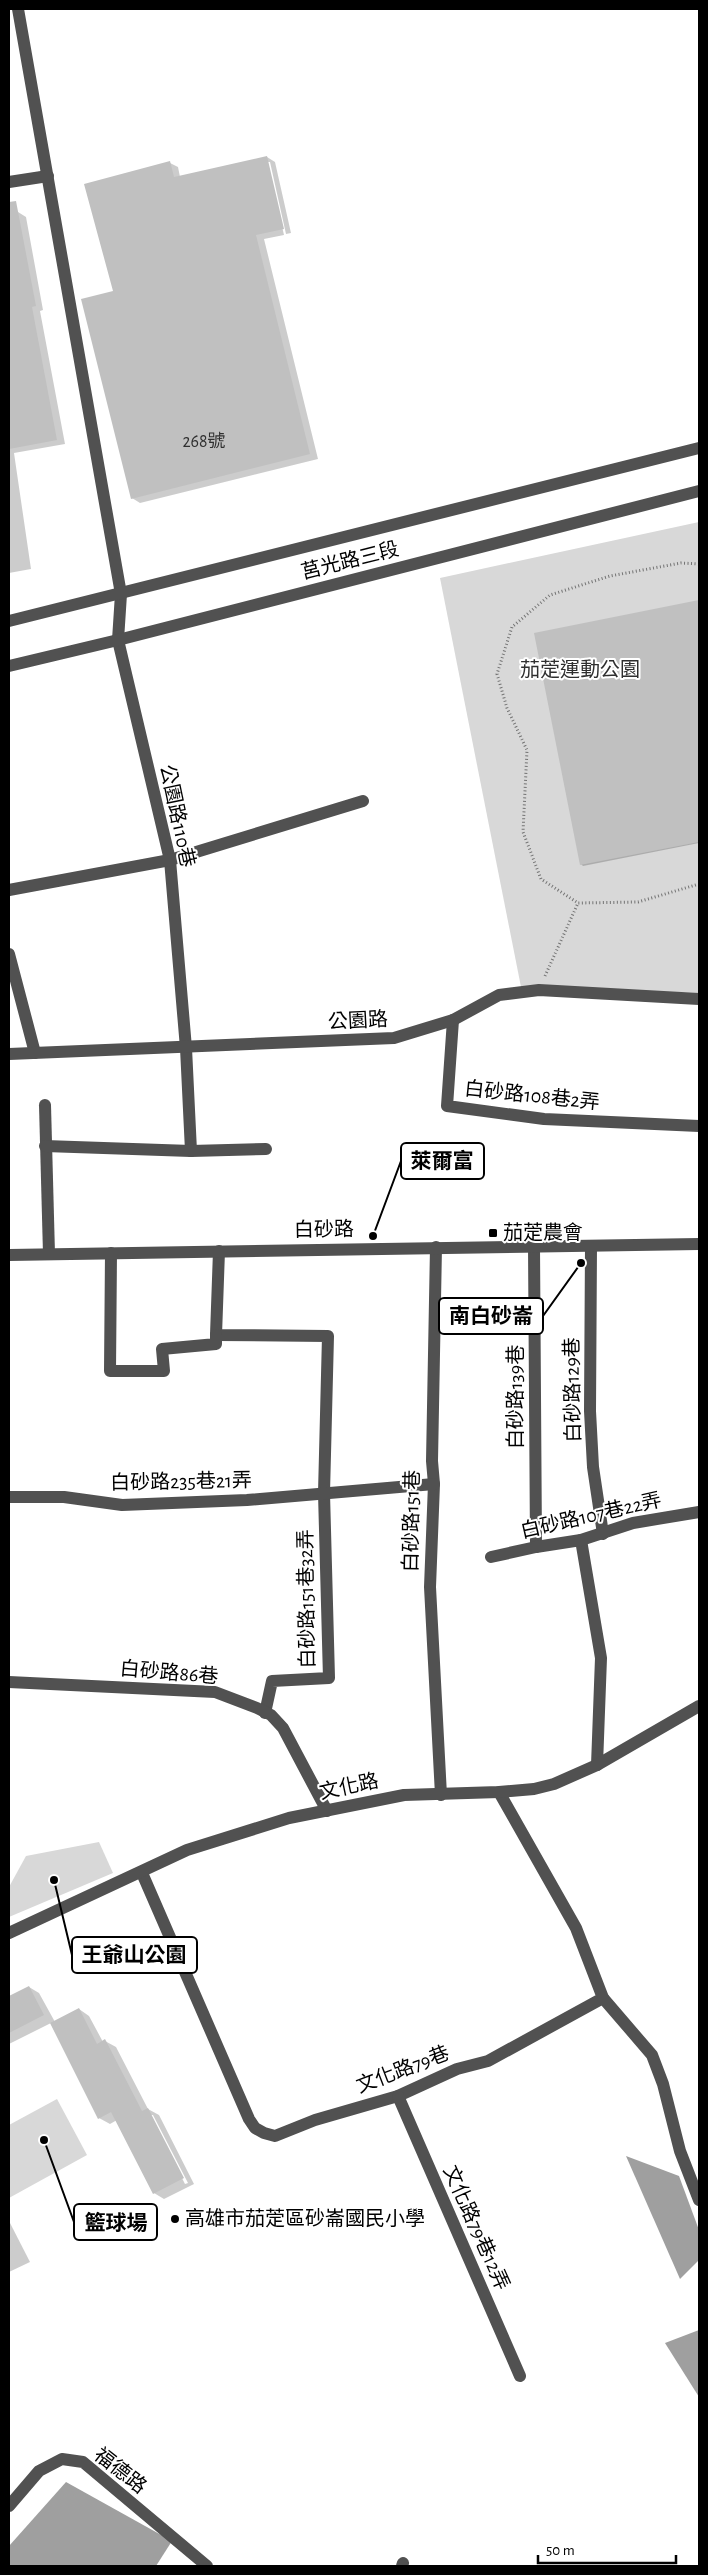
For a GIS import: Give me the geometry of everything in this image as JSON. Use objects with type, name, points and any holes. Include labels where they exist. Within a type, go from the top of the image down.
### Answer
[{"type":"street","name":"公園路110巷","points":[[18,9],[122,594],[118,640],[170,860],[186,1048],[191,1150]]},
{"type":"street","points":[[9,182],[48,176]]},
{"type":"street","name":"莒光路三段","points":[[9,621],[699,448]]},
{"type":"street","name":"莒光路三段","points":[[9,666],[118,640],[699,490]]},
{"type":"street","points":[[9,890],[170,860],[363,801]]},
{"type":"street","points":[[9,954],[35,1053]]},
{"type":"street","name":"公園路","points":[[9,1054],[394,1038],[452,1020],[498,995],[539,990],[699,999]]},
{"type":"street","name":"白砂路108巷2弄","points":[[452,1020],[447,1106],[544,1119],[699,1126]]},
{"type":"street","points":[[45,1105],[44,1146],[49,1254]]},
{"type":"street","points":[[44,1146],[191,1150],[266,1149]]},
{"type":"street","name":"白砂路","points":[[9,1255],[699,1244]]},
{"type":"street","name":"白砂路139巷","points":[[534,1246],[536,1547]]},
{"type":"street","name":"白砂路129巷","points":[[591,1246],[590,1411],[593,1467],[603,1534]]},
{"type":"street","name":"白砂路151巷","points":[[436,1247],[432,1461],[434,1484],[430,1587],[441,1795]]},
{"type":"street","points":[[111,1253],[110,1371],[164,1370],[162,1349],[216,1344],[219,1251]]},
{"type":"street","name":"白砂路151巷32弄","points":[[216,1335],[328,1336],[324,1493],[329,1678],[272,1681],[266,1713]]},
{"type":"street","points":[[324,1493],[434,1484]]},
{"type":"street","name":"白砂路235巷21弄","points":[[9,1497],[64,1497],[122,1505],[247,1500],[324,1493]]},
{"type":"street","name":"白砂路107巷22弄","points":[[491,1558],[536,1547],[581,1540],[633,1523],[699,1512]]},
{"type":"street","points":[[581,1540],[601,1658],[597,1765]]},
{"type":"street","name":"白砂路86巷","points":[[9,1682],[215,1692],[266,1713],[283,1728],[327,1811]]},
{"type":"street","name":"文化路","points":[[9,1934],[142,1873],[187,1850],[290,1818],[404,1795],[499,1792],[534,1789],[554,1784],[597,1765],[699,1706]]},
{"type":"street","points":[[499,1792],[576,1928],[602,1998],[652,2055],[663,2084],[680,2151],[699,2200]]},
{"type":"street","name":"文化路79巷","points":[[142,1873],[248,2119],[255,2128],[274,2136],[315,2120],[398,2096],[457,2069],[488,2061],[602,1998]]},
{"type":"street","name":"文化路79巷12弄","points":[[398,2096],[520,2376]]},
{"type":"street","name":"福德路","points":[[9,2506],[39,2470],[62,2459],[83,2462],[208,2566]]},
{"type":"path","points":[[699,564],[681,563],[610,576],[550,595],[512,627],[497,674],[507,708],[527,750],[523,832],[541,879],[578,903],[638,902],[699,884]]},
{"type":"path","points":[[539,990],[578,903]]},
{"type":"green space","name":"茄萣運動公園","points":[[699,522],[699,993],[521,987],[440,578]]},
{"type":"green space","points":[[99,1842],[113,1873],[9,1917],[9,1887],[26,1856]]},
{"type":"green space","points":[[57,2099],[87,2155],[9,2198],[9,2125]]},
{"type":"shaded area","points":[[626,2156],[679,2176],[699,2230],[699,2260],[680,2279]]},
{"type":"shaded area","points":[[699,2330],[699,2397],[665,2343]]},
{"type":"shaded area","points":[[66,2482],[172,2541],[156,2566],[9,2566],[9,2546]]},
{"type":"building","points":[[267,156],[284,229],[256,235],[310,454],[131,499],[81,299],[113,291],[84,184],[170,161],[174,177]]},
{"type":"building","points":[[16,201],[36,306],[32,307],[57,440],[9,449],[9,202]]},
{"type":"building","points":[[699,600],[699,842],[580,865],[534,633]]},
{"type":"building","points":[[29,1986],[44,2015],[9,2033],[9,1996]]},
{"type":"building","points":[[79,2008],[97,2044],[105,2039],[142,2111],[148,2108],[184,2178],[153,2194],[111,2112],[98,2119],[50,2023]]},
{"type":"place","name":"茄萣農會","points":[[493,1233]]},
{"type":"place","name":"萊爾富","points":[[373,1236]]},
{"type":"place","name":"南白砂崙","points":[[581,1263]]},
{"type":"place","name":"王爺山公園","points":[[54,1880]]},
{"type":"place","name":"籃球場","points":[[44,2140]]},
{"type":"place","name":"高雄市茄萣區砂崙國民小學","points":[[175,2219]]}]
